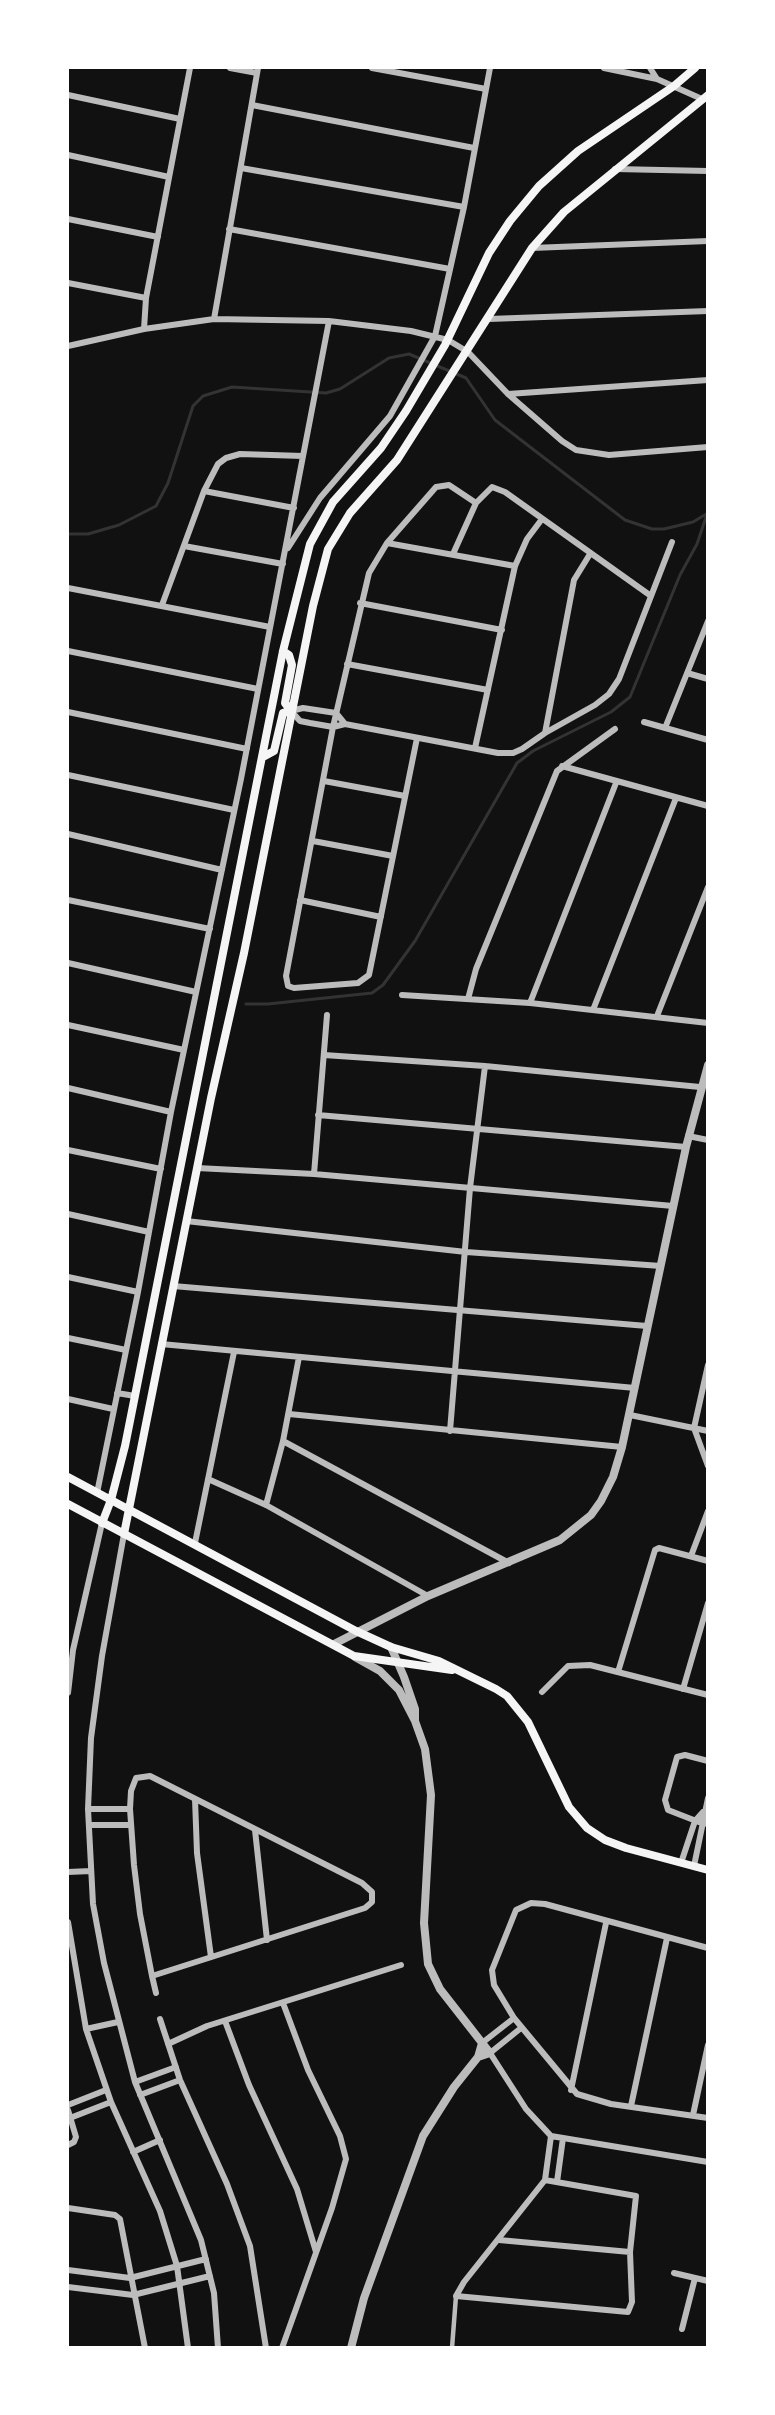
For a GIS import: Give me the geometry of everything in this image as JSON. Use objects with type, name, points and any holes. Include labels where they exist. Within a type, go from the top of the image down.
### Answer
[{"type":"main road","points":[[102,1523],[111,1500],[135,1396],[263,757],[282,651],[303,562],[321,521],[349,483],[381,448],[428,376],[447,343],[489,253],[510,221],[539,186],[597,137],[674,86],[695,68]]},
{"type":"main road","points":[[124,1533],[186,1221],[244,953],[291,711],[328,549],[350,513],[398,460],[532,248],[564,212],[613,169],[705,97]]},
{"type":"main road","points":[[282,651],[288,655],[292,665],[285,703],[291,711]]},
{"type":"main road","points":[[263,757],[274,751],[283,713],[291,711]]},
{"type":"main road","points":[[68,1477],[356,1631],[391,1647],[439,1660],[496,1689],[519,1709],[538,1739],[569,1807],[587,1828],[616,1844],[708,1870]]},
{"type":"main road","points":[[68,1504],[354,1656],[399,1664],[456,1670]]},
{"type":"street","points":[[144,329],[146,298],[190,68]]},
{"type":"street","points":[[214,319],[258,70],[230,68]]},
{"type":"street","points":[[372,68],[486,89]]},
{"type":"street","points":[[285,553],[320,498],[376,435],[416,373],[435,336],[464,207],[490,68]]},
{"type":"street","points":[[604,68],[657,79],[705,97]]},
{"type":"street","points":[[650,68],[657,79]]},
{"type":"street","points":[[68,95],[180,119]]},
{"type":"street","points":[[252,105],[474,148]]},
{"type":"street","points":[[68,155],[169,177]]},
{"type":"street","points":[[241,168],[464,207]]},
{"type":"street","points":[[613,169],[708,171]]},
{"type":"street","points":[[68,219],[158,237]]},
{"type":"street","points":[[229,229],[450,269]]},
{"type":"street","points":[[532,248],[708,241]]},
{"type":"street","points":[[68,283],[146,298]]},
{"type":"street","points":[[489,319],[708,311]]},
{"type":"street","points":[[68,346],[144,329],[214,319],[329,321],[435,336],[466,354],[562,441],[591,454],[609,455],[708,447]]},
{"type":"street","points":[[97,1493],[138,1292],[171,1112],[247,748],[329,321]]},
{"type":"street","points":[[508,394],[708,380]]},
{"type":"street","points":[[162,605],[204,491],[218,464],[226,458],[240,454],[303,456]]},
{"type":"street","points":[[417,738],[371,969],[363,981],[294,988],[288,986],[286,976],[333,727],[360,603],[369,573],[387,543],[436,487],[448,485],[476,503]]},
{"type":"street","points":[[453,554],[476,503],[492,487],[506,492],[651,596]]},
{"type":"street","points":[[204,491],[294,508]]},
{"type":"street","points":[[475,748],[515,566],[526,539],[542,519]]},
{"type":"street","points":[[345,724],[336,713],[303,708],[291,711],[300,721],[333,727],[345,724],[475,748],[508,753],[517,752],[545,733],[595,705],[609,694],[619,679],[672,542]]},
{"type":"street","points":[[387,543],[515,566]]},
{"type":"street","points":[[184,546],[282,564]]},
{"type":"street","points":[[545,733],[574,580],[590,554]]},
{"type":"street","points":[[68,588],[270,627]]},
{"type":"street","points":[[360,603],[502,630]]},
{"type":"street","points":[[665,728],[708,621]]},
{"type":"street","points":[[68,651],[258,689]]},
{"type":"street","points":[[347,663],[488,690]]},
{"type":"street","points":[[687,673],[708,679]]},
{"type":"street","points":[[68,712],[247,748]]},
{"type":"street","points":[[644,722],[708,740]]},
{"type":"street","points":[[468,999],[476,969],[557,771],[615,729]]},
{"type":"street","points":[[562,766],[616,783],[708,806]]},
{"type":"street","points":[[68,774],[234,810]]},
{"type":"street","points":[[324,781],[405,796]]},
{"type":"street","points":[[530,1003],[616,783]]},
{"type":"street","points":[[593,1010],[676,798]]},
{"type":"street","points":[[68,834],[222,870]]},
{"type":"street","points":[[313,841],[393,856]]},
{"type":"street","points":[[657,1016],[708,887]]},
{"type":"street","points":[[68,900],[210,929]]},
{"type":"street","points":[[300,900],[381,917]]},
{"type":"street","points":[[68,963],[196,992]]},
{"type":"street","points":[[402,995],[530,1003],[708,1023]]},
{"type":"street","points":[[314,1174],[327,1015]]},
{"type":"street","points":[[68,1025],[184,1050]]},
{"type":"street","points":[[324,1055],[485,1066],[700,1087]]},
{"type":"street","points":[[334,1644],[428,1596],[560,1540],[591,1515],[613,1477],[622,1447],[688,1136],[708,1065]]},
{"type":"street","points":[[450,1431],[470,1188],[485,1066]]},
{"type":"street","points":[[68,1088],[171,1112]]},
{"type":"street","points":[[318,1115],[686,1147]]},
{"type":"street","points":[[688,1136],[708,1140]]},
{"type":"street","points":[[68,1150],[161,1169]]},
{"type":"street","points":[[197,1168],[314,1174],[673,1206]]},
{"type":"street","points":[[68,1214],[149,1232]]},
{"type":"street","points":[[186,1221],[465,1252],[660,1266]]},
{"type":"street","points":[[68,1277],[138,1292]]},
{"type":"street","points":[[173,1286],[647,1326]]},
{"type":"street","points":[[68,1338],[126,1350]]},
{"type":"street","points":[[161,1344],[635,1388]]},
{"type":"street","points":[[195,1543],[234,1352]]},
{"type":"street","points":[[266,1505],[283,1441],[299,1357]]},
{"type":"street","points":[[708,1365],[694,1428],[708,1466]]},
{"type":"street","points":[[117,1393],[135,1396]]},
{"type":"street","points":[[68,1399],[113,1409]]},
{"type":"street","points":[[289,1414],[622,1447]]},
{"type":"street","points":[[630,1415],[708,1431]]},
{"type":"street","points":[[283,1441],[509,1563]]},
{"type":"street","points":[[208,1479],[266,1505],[428,1596]]},
{"type":"street","points":[[691,1556],[708,1511]]},
{"type":"street","points":[[68,1693],[73,1650],[102,1523]]},
{"type":"street","points":[[124,1533],[102,1656],[91,1738],[88,1809],[93,1904],[118,2022],[135,2082],[181,2187],[201,2240],[210,2276],[218,2348]]},
{"type":"street","points":[[618,1672],[654,1554],[660,1548],[708,1561]]},
{"type":"street","points":[[683,1689],[708,1603]]},
{"type":"street","points":[[391,1647],[415,1709],[416,1721],[425,1749],[431,1795],[424,1923],[428,1964],[440,1989],[490,2053],[526,2109],[551,2136],[708,2162]]},
{"type":"street","points":[[354,1656],[390,1679],[416,1721]]},
{"type":"street","points":[[542,1692],[571,1665],[590,1665],[708,1695]]},
{"type":"street","points":[[704,1824],[668,1810],[665,1796],[677,1757],[685,1755],[708,1761]]},
{"type":"street","points":[[152,1976],[365,1908],[373,1897],[362,1883],[150,1776],[136,1778],[130,1809],[131,1825],[140,1914],[152,1976],[156,1993]]},
{"type":"street","points":[[681,1863],[695,1821],[703,1812],[708,1798]]},
{"type":"street","points":[[195,1799],[197,1853],[211,1957]]},
{"type":"street","points":[[88,1809],[130,1809]]},
{"type":"street","points":[[694,1866],[704,1824],[703,1812]]},
{"type":"street","points":[[89,1825],[131,1825]]},
{"type":"street","points":[[255,1830],[267,1940]]},
{"type":"street","points":[[68,1872],[91,1871]]},
{"type":"street","points":[[708,1948],[606,1923],[545,1904],[531,1903],[519,1907],[500,1946],[492,1970],[494,1985],[514,2018],[571,2090],[585,2098],[708,2118]]},
{"type":"street","points":[[68,1922],[86,2029],[106,2090],[160,2211],[181,2283],[188,2348]]},
{"type":"street","points":[[571,2090],[606,1923]]},
{"type":"street","points":[[631,2106],[667,1938]]},
{"type":"street","points":[[168,2044],[179,2036],[401,1965]]},
{"type":"street","points":[[282,2348],[339,2185],[345,2150],[308,2070],[283,2003]]},
{"type":"street","points":[[351,2348],[364,2298],[423,2136],[454,2087],[477,2057],[482,2043],[514,2018]]},
{"type":"street","points":[[160,2019],[180,2080],[227,2184],[250,2246],[266,2348]]},
{"type":"street","points":[[225,2021],[249,2085],[297,2189],[316,2253]]},
{"type":"street","points":[[86,2029],[118,2022]]},
{"type":"street","points":[[477,2057],[490,2053],[521,2028]]},
{"type":"street","points":[[693,2115],[708,2045]]},
{"type":"street","points":[[135,2082],[176,2067]]},
{"type":"street","points":[[140,2095],[180,2080]]},
{"type":"street","points":[[68,2105],[106,2090]]},
{"type":"street","points":[[70,2118],[111,2102]]},
{"type":"street","points":[[68,2110],[76,2137],[71,2144]]},
{"type":"street","points":[[452,2348],[456,2296],[464,2282],[545,2180],[551,2136]]},
{"type":"street","points":[[557,2182],[563,2138]]},
{"type":"street","points":[[133,2152],[160,2140]]},
{"type":"street","points":[[456,2296],[628,2313],[632,2302],[630,2252],[636,2196],[545,2180]]},
{"type":"street","points":[[68,2208],[115,2215],[120,2219],[145,2348]]},
{"type":"street","points":[[499,2240],[630,2252]]},
{"type":"street","points":[[68,2270],[130,2278],[206,2259]]},
{"type":"street","points":[[674,2273],[708,2280]]},
{"type":"street","points":[[68,2287],[133,2295],[210,2276]]},
{"type":"street","points":[[682,2330],[695,2278]]},
{"type":"waterway","points":[[68,534],[88,534],[119,525],[156,506],[168,483],[193,406],[203,396],[232,387],[326,393],[340,389],[389,358],[409,354],[466,378],[495,420],[625,520],[652,529],[664,529],[693,522],[708,513]]},
{"type":"waterway","points":[[246,1004],[268,1004],[372,993],[383,985],[415,941],[517,763],[533,751],[611,712],[630,697],[680,575],[697,544],[707,514]]}]
